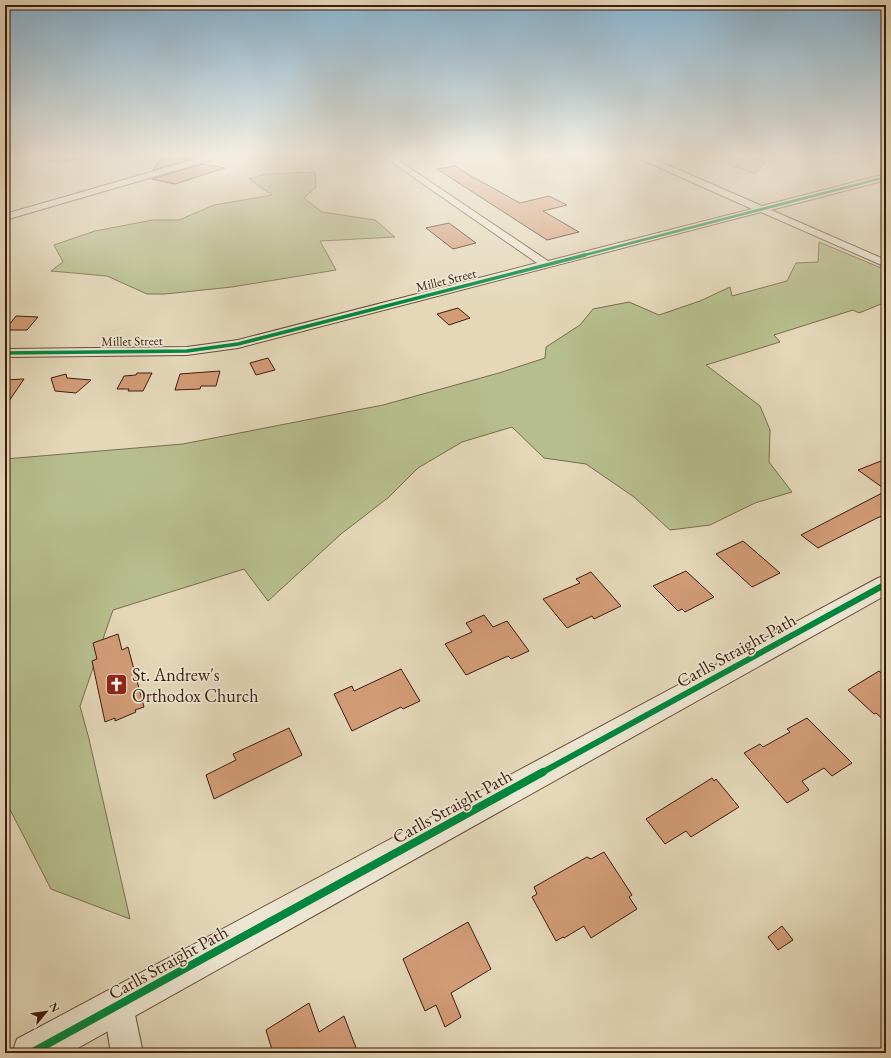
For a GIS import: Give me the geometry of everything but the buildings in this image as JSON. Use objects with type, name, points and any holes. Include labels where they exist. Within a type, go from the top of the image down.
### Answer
[{"type":"street","points":[[5,217],[45,205]]},
{"type":"street","points":[[459,205],[547,265]]},
{"type":"street","points":[[752,205],[886,264]]},
{"type":"street","name":"Millet Street","points":[[5,353],[187,351],[238,344],[779,205]]},
{"type":"street","name":"Carlls Straight Path","points":[[31,1053],[886,584]]},
{"type":"street","points":[[118,1005],[127,1053]]},
{"type":"green space","points":[[213,205],[313,205],[322,212],[375,220],[395,237],[320,241],[336,270],[232,287],[165,294],[147,294],[107,276],[51,271],[63,262],[54,245],[95,231],[153,220],[179,220]]},
{"type":"green space","points":[[819,242],[886,270],[886,302],[859,313],[853,310],[774,335],[780,342],[706,365],[760,406],[770,430],[769,462],[792,492],[755,503],[710,525],[670,530],[634,497],[586,464],[544,458],[512,427],[462,442],[418,468],[389,497],[341,534],[268,601],[244,569],[113,610],[80,706],[89,739],[130,919],[51,889],[5,800],[5,459],[183,444],[383,405],[499,373],[545,358],[546,347],[580,325],[593,309],[629,302],[659,315],[700,301],[730,287],[732,296],[787,281],[796,263],[818,262]]},
{"type":"cycle path","points":[[5,353],[187,351],[238,344],[776,205]]},
{"type":"cycle path","points":[[31,1053],[886,584]]},
{"type":"place","name":"St. Andrew's Orthodox Church","points":[[117,684]]}]
